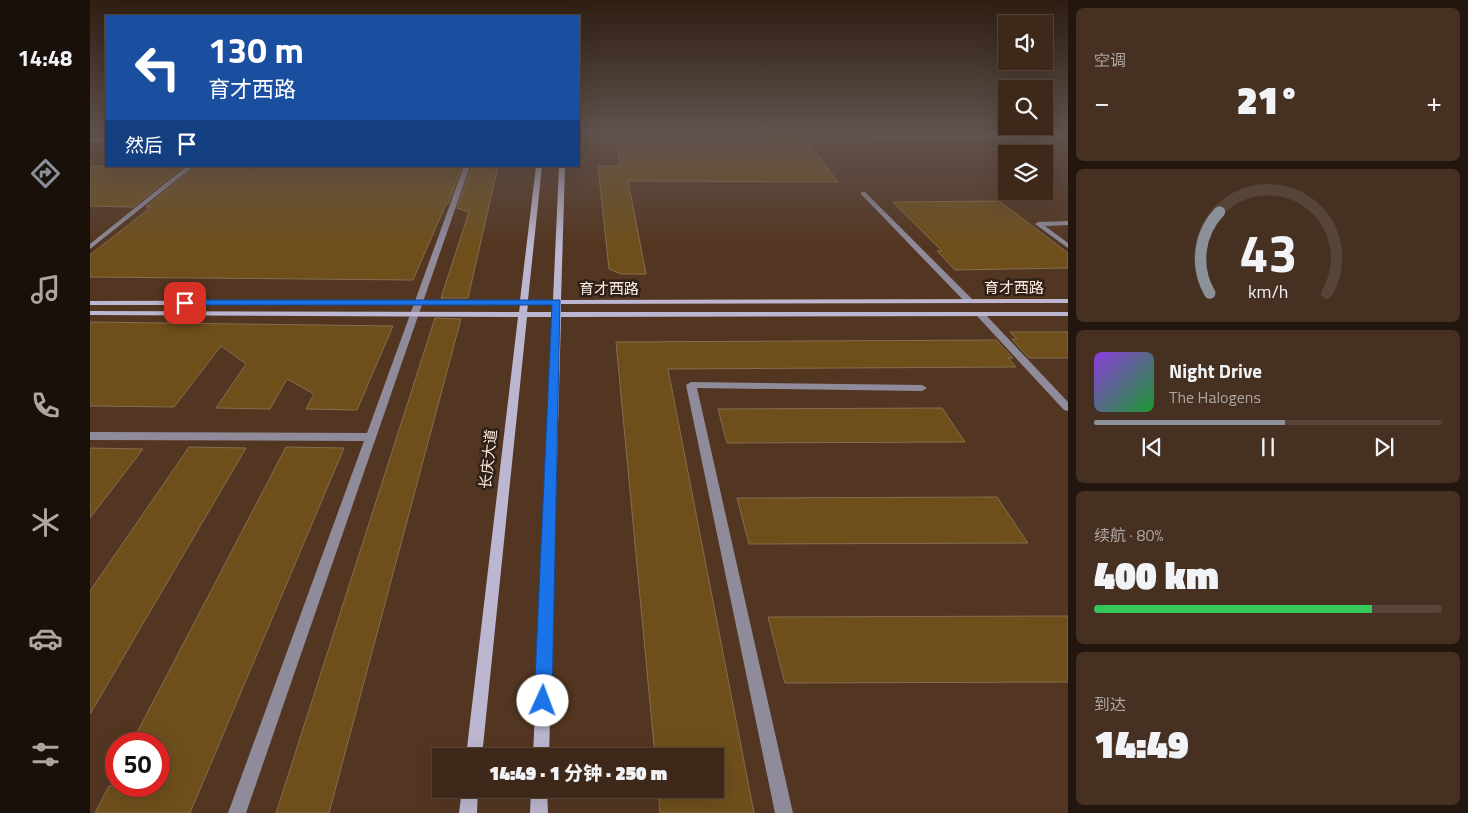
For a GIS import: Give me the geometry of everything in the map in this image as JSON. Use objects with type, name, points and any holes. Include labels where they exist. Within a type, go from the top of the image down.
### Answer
[{"type":"main road","name":"长庆大道","points":[[475,748],[539,170]]},
{"type":"main road","points":[[541,748],[562,170]]},
{"type":"main road","name":"育才西路","points":[[90,312],[523,309],[557,302],[1068,301]]},
{"type":"main road","name":"育才西路","points":[[90,303],[417,309]]},
{"type":"main road","name":"育才西路","points":[[523,309],[556,316],[1068,314]]},
{"type":"main road","points":[[468,813],[469,798]]},
{"type":"main road","points":[[538,813],[539,798]]},
{"type":"street","points":[[90,247],[186,170]]},
{"type":"street","points":[[237,813],[466,170]]},
{"type":"street","points":[[863,193],[969,301]]},
{"type":"street","points":[[1068,223],[1038,224],[1068,246]]},
{"type":"street","points":[[980,314],[1068,408]]},
{"type":"street","points":[[784,813],[691,386],[922,388]]},
{"type":"street","points":[[90,436],[372,436]]},
{"type":"building","points":[[90,170],[179,170],[133,207],[90,206]]},
{"type":"building","points":[[191,170],[461,170],[448,204],[446,204],[413,280],[90,277],[90,255],[151,207],[146,207]]},
{"type":"building","points":[[471,170],[497,170],[468,298],[441,298],[469,212],[457,208]]},
{"type":"building","points":[[598,170],[829,170],[838,182],[628,181],[646,274],[621,274],[609,269]]},
{"type":"building","points":[[999,201],[1068,253],[1068,268],[955,270],[937,251],[942,251],[893,202]]},
{"type":"building","points":[[435,318],[461,319],[329,813],[276,813]]},
{"type":"building","points":[[90,322],[393,326],[357,410],[306,409],[314,394],[287,379],[270,409],[216,408],[246,364],[221,346],[174,407],[90,406]]},
{"type":"building","points":[[1010,332],[1068,332],[1068,358],[1029,358],[1012,339],[1017,339]]},
{"type":"building","points":[[996,340],[1013,358],[1008,358],[1016,367],[668,369],[754,813],[660,813],[659,798],[724,798],[724,748],[654,748],[616,342]]},
{"type":"building","points":[[942,408],[965,442],[727,443],[718,409]]},
{"type":"building","points":[[189,447],[246,448],[90,714],[90,591]]},
{"type":"building","points":[[286,447],[344,448],[190,813],[95,813],[105,794],[105,797],[170,797],[170,732],[137,732]]},
{"type":"building","points":[[90,448],[143,449],[90,518]]},
{"type":"building","points":[[997,497],[1028,543],[749,544],[737,498]]},
{"type":"building","points":[[1068,616],[1068,682],[785,683],[768,617]]},
{"type":"route","points":[[185,303],[513,304],[557,302],[543,701]]}]
